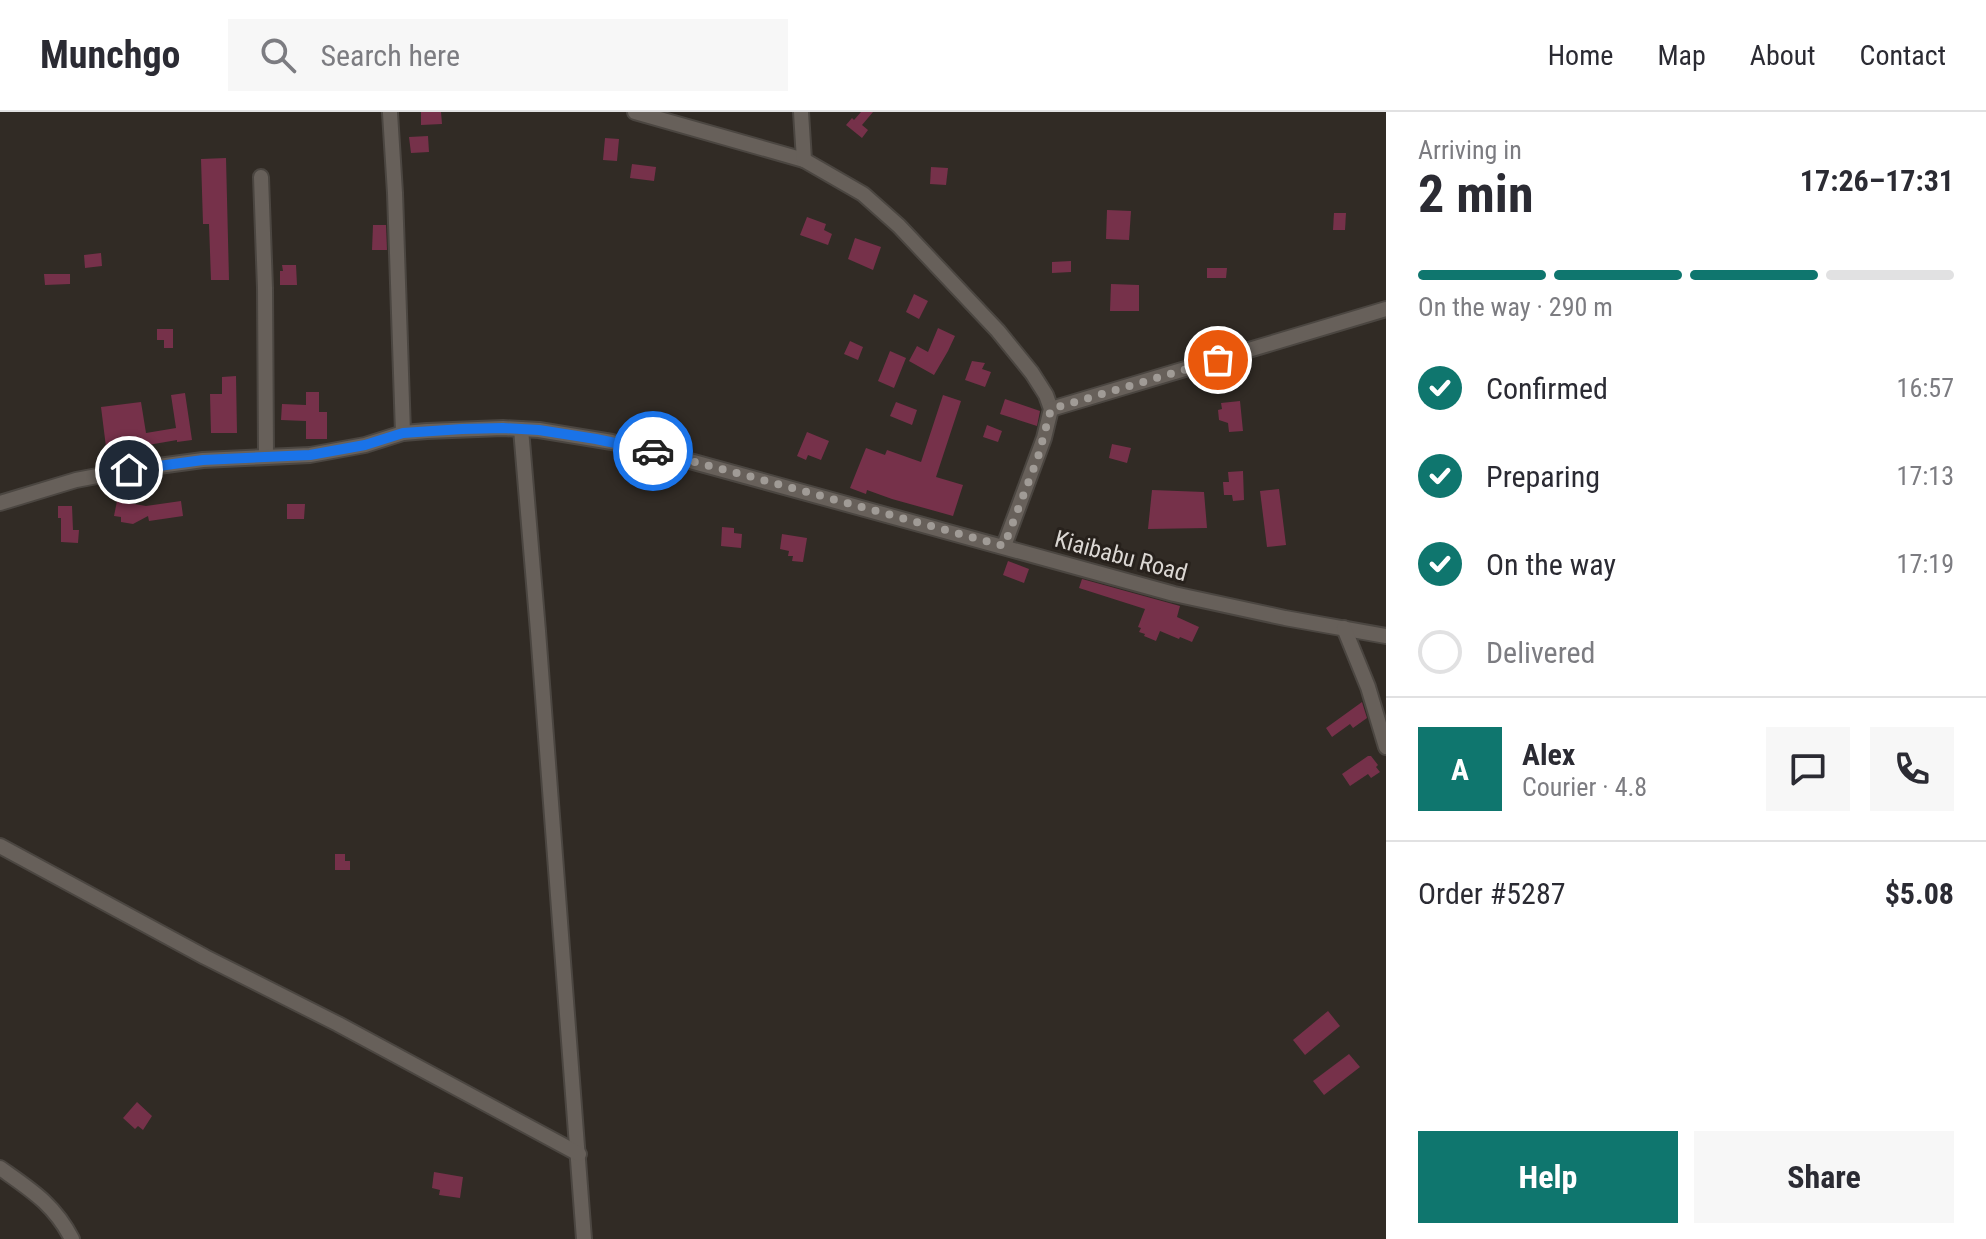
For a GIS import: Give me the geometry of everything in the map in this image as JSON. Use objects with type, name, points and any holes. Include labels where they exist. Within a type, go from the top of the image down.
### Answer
[{"type":"street","points":[[635,112],[804,160],[863,194],[899,226],[998,331],[1039,384],[1051,409],[1038,457],[1004,546]]},
{"type":"street","points":[[801,112],[804,160]]},
{"type":"street","points":[[390,113],[403,433]]},
{"type":"street","points":[[261,177],[266,456]]},
{"type":"street","points":[[1051,409],[1386,309]]},
{"type":"street","points":[[521,429],[584,1239]]},
{"type":"street","name":"Kiaibabu Road","points":[[0,503],[76,480],[129,470],[203,460],[310,455],[365,445],[403,433],[521,429],[579,436],[679,458],[1174,594],[1386,636]]},
{"type":"street","points":[[1344,628],[1368,687],[1386,747]]},
{"type":"street","points":[[0,846],[579,1154]]},
{"type":"street","points":[[0,1168],[34,1192],[58,1215],[72,1239]]},
{"type":"building","points":[[421,112],[441,112],[442,124],[421,125]]},
{"type":"building","points":[[861,112],[873,112],[862,125],[868,130],[862,138],[846,125]]},
{"type":"building","points":[[428,136],[429,152],[411,153],[409,137]]},
{"type":"building","points":[[605,138],[619,139],[617,161],[603,160]]},
{"type":"building","points":[[226,158],[229,280],[211,280],[209,224],[203,224],[201,159]]},
{"type":"building","points":[[632,164],[656,167],[654,181],[630,178]]},
{"type":"building","points":[[931,167],[948,168],[946,185],[930,184]]},
{"type":"building","points":[[1107,210],[1131,211],[1129,240],[1106,239]]},
{"type":"building","points":[[1334,213],[1346,213],[1345,230],[1333,230]]},
{"type":"building","points":[[807,217],[826,224],[824,230],[832,234],[828,245],[800,235]]},
{"type":"building","points":[[373,225],[386,225],[387,250],[372,250]]},
{"type":"building","points":[[855,238],[881,247],[873,270],[848,259]]},
{"type":"building","points":[[101,253],[102,266],[85,268],[84,255]]},
{"type":"building","points":[[1071,261],[1071,272],[1052,273],[1052,262]]},
{"type":"building","points":[[282,265],[296,265],[297,285],[280,285]]},
{"type":"building","points":[[1207,268],[1227,268],[1226,278],[1207,278]]},
{"type":"building","points":[[44,274],[70,274],[70,284],[45,285]]},
{"type":"building","points":[[1111,284],[1139,285],[1139,311],[1110,311]]},
{"type":"building","points":[[914,294],[928,301],[919,319],[906,312]]},
{"type":"building","points":[[938,328],[955,336],[934,375],[909,361],[917,346],[928,352]]},
{"type":"building","points":[[157,329],[173,329],[173,348],[164,348],[164,340],[157,340]]},
{"type":"building","points":[[850,341],[863,347],[858,360],[844,354]]},
{"type":"building","points":[[890,351],[906,358],[894,388],[878,381]]},
{"type":"building","points":[[972,361],[985,363],[982,369],[991,372],[985,387],[965,380]]},
{"type":"building","points":[[236,376],[237,433],[211,433],[210,394],[222,394],[222,377]]},
{"type":"building","points":[[306,392],[319,392],[319,412],[327,412],[327,439],[306,439],[306,421],[281,420],[282,404],[306,405]]},
{"type":"building","points":[[185,393],[192,440],[119,450],[120,454],[107,455],[101,407],[141,402],[146,433],[176,428],[171,395]]},
{"type":"building","points":[[943,395],[961,401],[936,477],[963,485],[953,516],[867,490],[866,494],[850,488],[866,448],[885,455],[887,450],[921,462]]},
{"type":"building","points":[[1005,399],[1040,411],[1037,426],[1000,414]]},
{"type":"building","points":[[1240,401],[1243,431],[1229,432],[1228,423],[1219,420],[1218,410],[1222,409],[1221,403]]},
{"type":"building","points":[[896,402],[917,410],[912,425],[890,416]]},
{"type":"building","points":[[987,425],[1002,431],[998,442],[983,437]]},
{"type":"building","points":[[807,432],[829,441],[821,460],[808,455],[806,460],[797,456]]},
{"type":"building","points":[[1112,444],[1131,448],[1127,463],[1109,458]]},
{"type":"building","points":[[1243,471],[1244,500],[1233,501],[1232,495],[1224,495],[1223,482],[1229,482],[1228,472]]},
{"type":"building","points":[[1279,489],[1286,545],[1267,547],[1260,491]]},
{"type":"building","points":[[1152,490],[1204,492],[1207,528],[1148,529]]},
{"type":"building","points":[[117,501],[146,506],[181,501],[183,516],[149,521],[148,516],[133,524],[121,522],[121,517],[114,516]]},
{"type":"building","points":[[287,504],[305,504],[304,519],[287,519]]},
{"type":"building","points":[[58,506],[72,506],[73,530],[79,530],[78,543],[61,542]]},
{"type":"building","points":[[722,527],[734,528],[734,533],[742,534],[741,548],[721,546]]},
{"type":"building","points":[[782,534],[807,538],[803,562],[792,561],[789,551],[780,549]]},
{"type":"building","points":[[1008,561],[1029,569],[1024,583],[1003,575]]},
{"type":"building","points":[[1082,579],[1180,606],[1177,617],[1199,627],[1192,642],[1160,631],[1156,641],[1144,636],[1138,627],[1145,609],[1079,588]]},
{"type":"building","points":[[1362,702],[1367,718],[1353,728],[1350,724],[1332,737],[1326,728]]},
{"type":"building","points":[[1368,756],[1378,765],[1376,767],[1380,772],[1371,778],[1368,774],[1350,786],[1342,774]]},
{"type":"building","points":[[335,854],[345,854],[345,861],[350,861],[350,870],[335,870]]},
{"type":"building","points":[[1328,1011],[1340,1026],[1305,1055],[1293,1040]]},
{"type":"building","points":[[1349,1054],[1360,1067],[1324,1095],[1313,1081]]},
{"type":"building","points":[[137,1102],[152,1116],[143,1130],[138,1126],[135,1129],[123,1118]]},
{"type":"building","points":[[434,1172],[463,1177],[460,1198],[439,1195],[440,1190],[432,1188]]},
{"type":"way so far","points":[[653,451],[1004,546],[1038,457],[1051,409],[1218,360]]},
{"type":"route","points":[[129,470],[203,460],[310,455],[365,445],[403,433],[462,429],[539,430],[653,451]]}]
